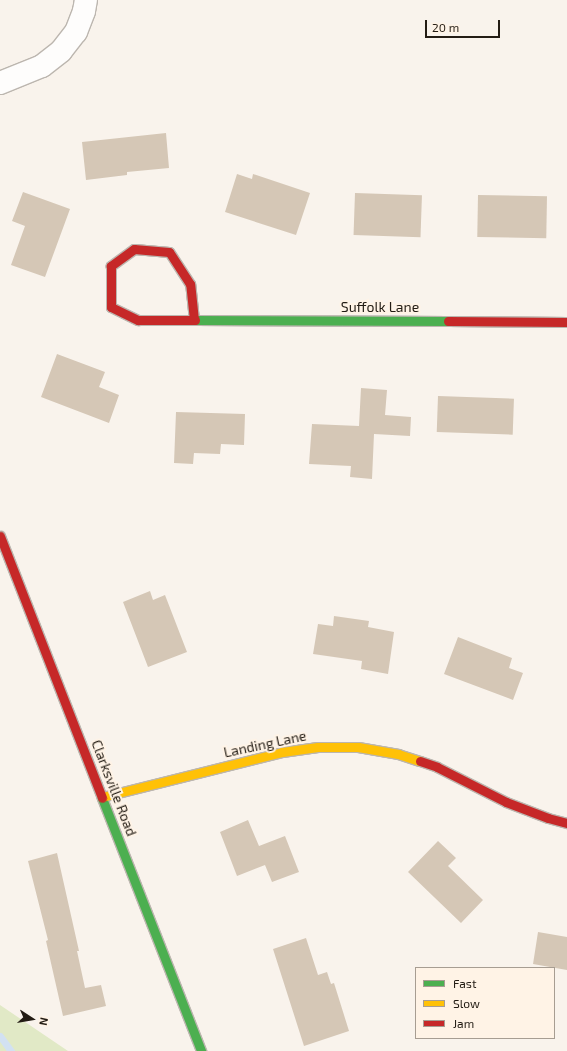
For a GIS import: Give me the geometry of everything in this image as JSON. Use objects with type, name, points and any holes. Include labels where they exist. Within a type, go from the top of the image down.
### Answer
[{"type":"street","points":[[0,83],[42,66],[61,51],[76,32],[84,11],[86,0]]},
{"type":"street","name":"Suffolk Lane","points":[[194,320],[190,284],[169,252],[134,249],[111,266],[111,307],[138,320],[567,322]]},
{"type":"street","name":"Clarksville Road","points":[[0,536],[201,1051]]},
{"type":"street","name":"Landing Lane","points":[[102,797],[282,752],[318,747],[358,747],[398,754],[437,767],[506,802],[548,818],[567,823]]},
{"type":"green space","points":[[0,1005],[68,1051],[0,1051]]},
{"type":"building","points":[[166,133],[169,168],[127,172],[127,175],[86,180],[82,142]]},
{"type":"building","points":[[237,174],[252,179],[253,174],[310,193],[296,235],[225,212]]},
{"type":"building","points":[[23,192],[70,209],[45,277],[11,265],[25,226],[12,221]]},
{"type":"building","points":[[355,193],[422,195],[420,237],[354,235]]},
{"type":"building","points":[[478,195],[547,196],[546,238],[477,237]]},
{"type":"building","points":[[57,354],[105,372],[99,387],[119,395],[109,423],[41,397]]},
{"type":"building","points":[[361,388],[387,390],[385,415],[411,417],[410,436],[374,434],[372,479],[350,477],[351,466],[309,464],[312,424],[359,426]]},
{"type":"building","points":[[438,396],[514,399],[513,435],[437,432]]},
{"type":"building","points":[[176,412],[245,414],[244,445],[221,444],[220,454],[194,453],[193,464],[174,463]]},
{"type":"building","points":[[150,591],[153,600],[165,595],[187,652],[148,667],[123,602]]},
{"type":"building","points":[[334,616],[369,621],[368,627],[394,632],[388,674],[361,669],[362,661],[313,654],[318,624],[333,626]]},
{"type":"building","points":[[458,637],[512,658],[509,668],[523,673],[513,700],[444,674]]},
{"type":"building","points":[[248,820],[259,846],[285,836],[299,872],[272,882],[265,865],[237,876],[220,832]]},
{"type":"building","points":[[438,841],[456,858],[448,866],[483,900],[461,923],[408,872]]},
{"type":"building","points":[[57,853],[79,951],[77,951],[85,988],[101,985],[106,1006],[63,1016],[46,941],[48,940],[28,861]]},
{"type":"building","points":[[538,932],[567,937],[567,970],[533,964]]},
{"type":"building","points":[[306,938],[318,975],[327,972],[331,984],[334,983],[349,1031],[304,1046],[273,949]]},
{"type":"waterway","points":[[0,1036],[11,1051]]},
{"type":"traffic: fast","points":[[195,320],[448,321]]},
{"type":"traffic: fast","points":[[102,798],[201,1051]]},
{"type":"traffic: slow","points":[[102,797],[282,752],[318,747],[358,747],[398,754],[420,761]]},
{"type":"traffic: jam","points":[[194,320],[190,284],[169,252],[134,249],[111,266],[111,307],[138,320],[195,320]]},
{"type":"traffic: jam","points":[[448,321],[567,322]]},
{"type":"traffic: jam","points":[[0,536],[102,798]]},
{"type":"traffic: jam","points":[[420,761],[437,767],[506,802],[548,818],[567,823]]}]
